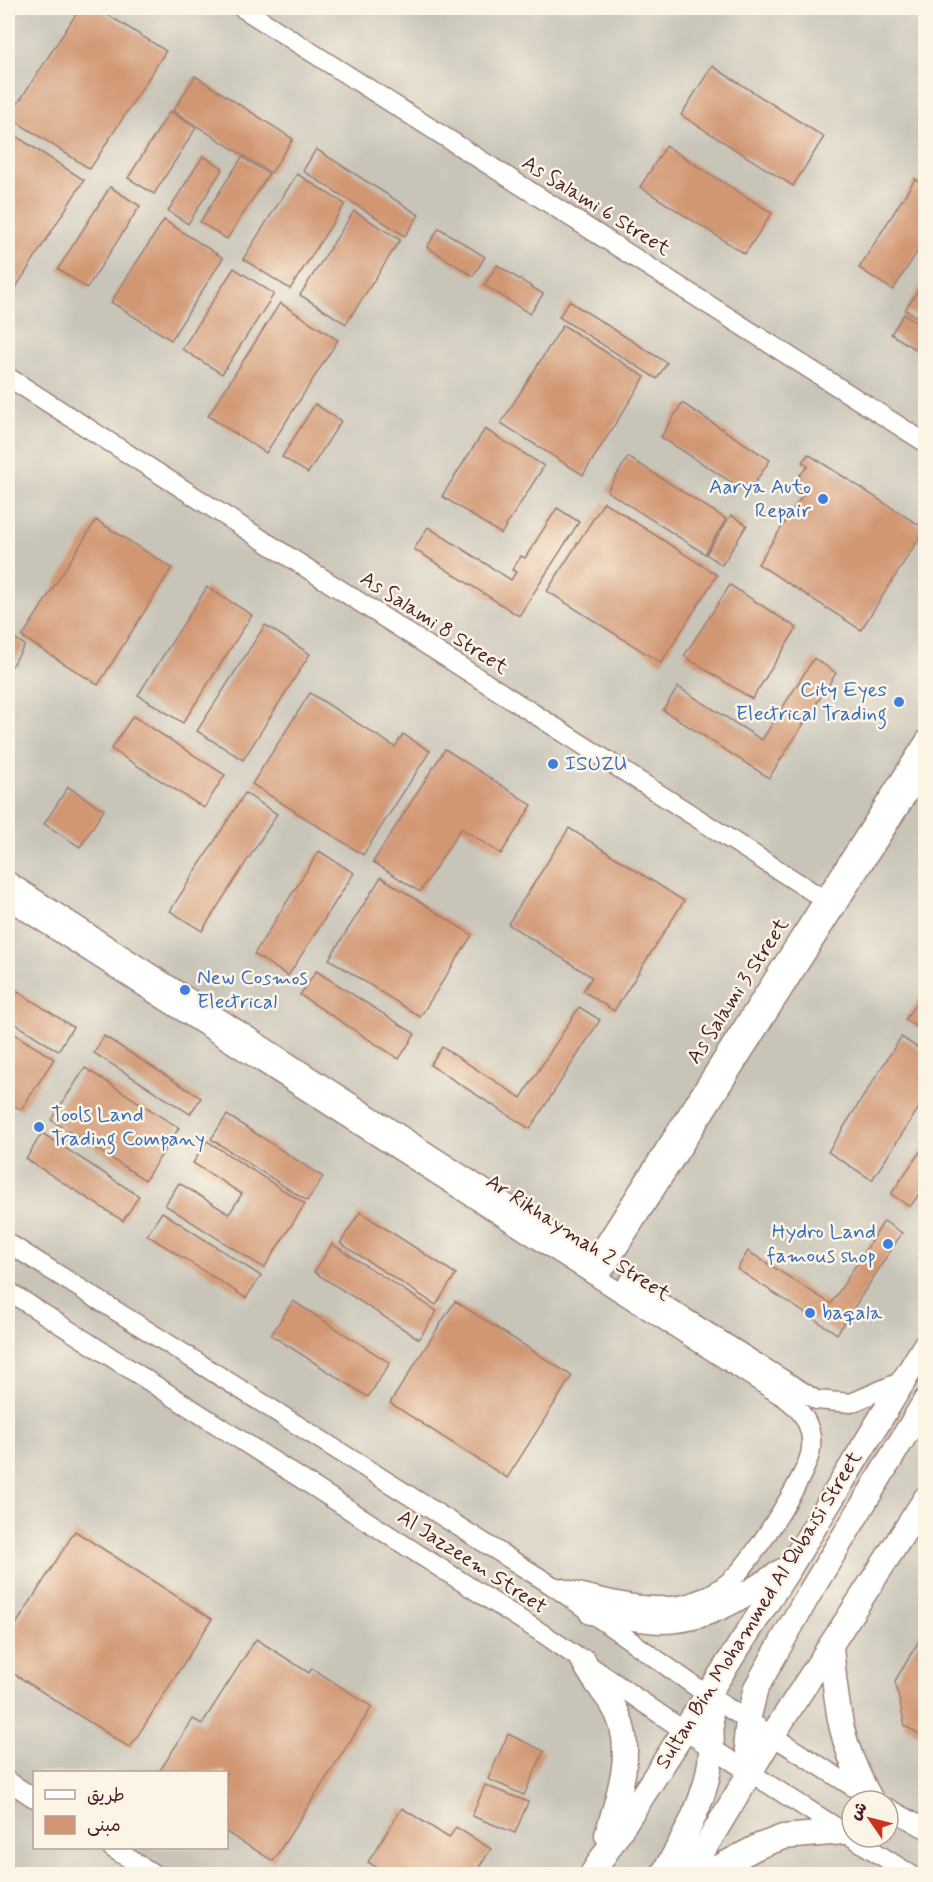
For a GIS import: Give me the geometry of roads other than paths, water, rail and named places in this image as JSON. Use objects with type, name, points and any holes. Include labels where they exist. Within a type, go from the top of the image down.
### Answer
[{"type":"main road","name":"Sultan Bin Mohammed Al Qubaisi Street","points":[[596,1868],[706,1694],[790,1567],[926,1344]]},
{"type":"main road","points":[[753,1773],[746,1740],[747,1720],[756,1688],[784,1636],[926,1400]]},
{"type":"main road","points":[[688,1875],[753,1773],[772,1736],[926,1498]]},
{"type":"main road","points":[[591,1612],[660,1621],[691,1618],[712,1612],[738,1599],[790,1567]]},
{"type":"main road","points":[[831,1647],[835,1704],[840,1725],[858,1776],[868,1789]]},
{"type":"main road","points":[[584,1662],[592,1680],[612,1705],[624,1737],[625,1762],[621,1786],[596,1868]]},
{"type":"main road","points":[[663,1875],[697,1812],[709,1775],[713,1728],[706,1694]]},
{"type":"main road","points":[[706,1875],[759,1846],[783,1837],[840,1832]]},
{"type":"street","name":"As Salami 6 Street","points":[[242,8],[926,443]]},
{"type":"street","name":"As Salami 8 Street","points":[[8,377],[830,903]]},
{"type":"street","name":"As Salami 3 Street","points":[[597,1268],[830,903],[926,739]]},
{"type":"street","name":"As Salami 3 Street","points":[[830,903],[926,766]]},
{"type":"street","name":"Ar Rikhaymah 2 Street","points":[[8,882],[597,1268],[793,1404],[805,1418],[811,1447],[802,1475],[746,1563],[717,1590],[693,1602],[667,1606],[641,1604],[554,1586]]},
{"type":"street","name":"Ar Rikhaymah 2 Street","points":[[8,900],[486,1205],[499,1205],[597,1268],[816,1400],[828,1403],[851,1403],[902,1381]]},
{"type":"street","name":"Al Jazzeem Street","points":[[8,1243],[554,1586],[706,1694],[857,1789]]},
{"type":"street","name":"Al Jazzeem Street","points":[[8,1291],[584,1662],[683,1730],[840,1829]]},
{"type":"street","points":[[8,1781],[33,1797]]},
{"type":"street","name":"Al Jazzeem Street","points":[[900,1814],[926,1829]]},
{"type":"street","points":[[114,1849],[154,1875]]},
{"type":"street","name":"Al Jazzeem Street","points":[[869,1849],[904,1873]]},
{"type":"place","name":"Aarya Auto Repair","points":[[823,499]]},
{"type":"place","name":"City Eyes Electrical Trading","points":[[899,702]]},
{"type":"place","name":"ISUZU","points":[[553,764]]},
{"type":"place","name":"New Cosmos Electrical","points":[[185,990]]},
{"type":"place","name":"Tools Land Trading Company","points":[[39,1127]]},
{"type":"place","name":"Hydro Land famous shop","points":[[888,1244]]},
{"type":"place","name":"baqala","points":[[810,1313]]}]
